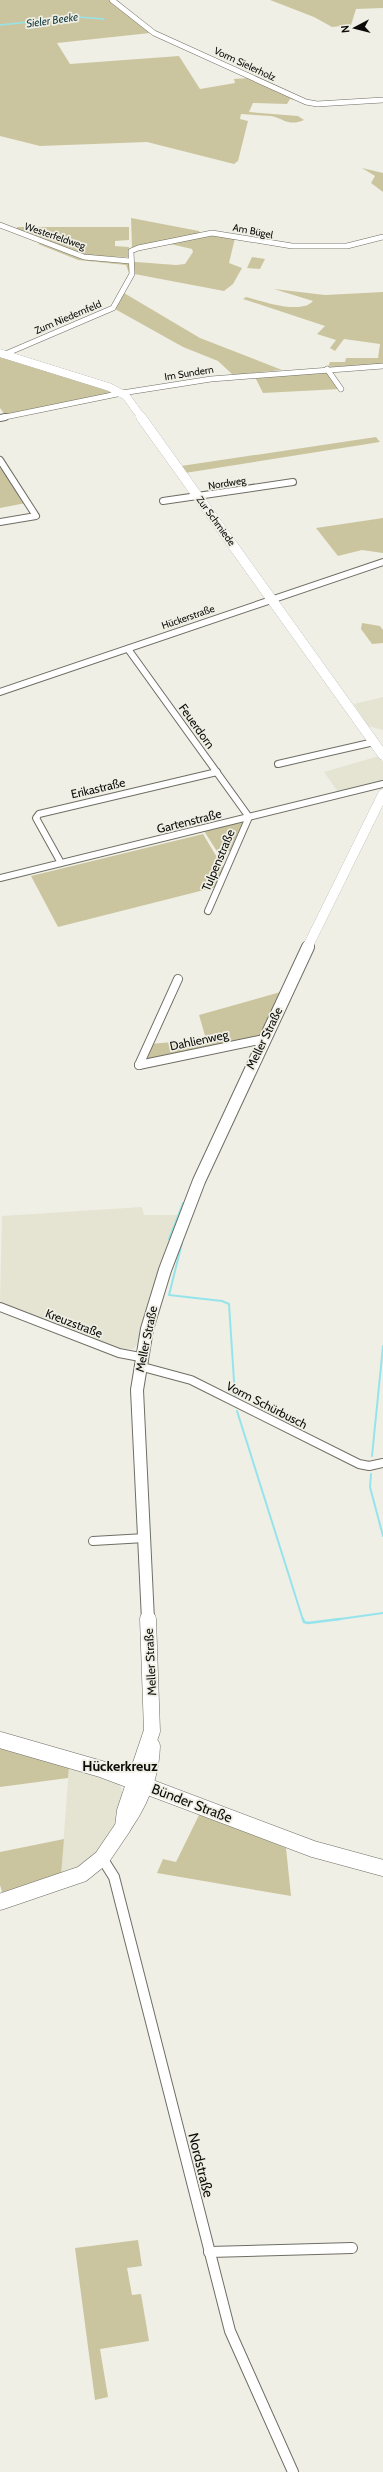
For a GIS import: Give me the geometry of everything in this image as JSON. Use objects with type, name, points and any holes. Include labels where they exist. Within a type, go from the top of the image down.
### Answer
[{"type":"main road","points":[[2,354],[122,392]]},
{"type":"main road","name":"Zur Schmiede","points":[[122,392],[145,420],[383,755]]},
{"type":"main road","name":"Meller Straße","points":[[102,1858],[122,1827],[134,1813],[140,1783],[152,1750],[138,1405],[139,1362],[159,1285],[191,1201],[230,1106],[383,794]]},
{"type":"main road","name":"Bünder Straße","points":[[0,1740],[62,1757],[140,1783],[309,1849],[353,1862],[383,1868]]},
{"type":"main road","points":[[0,1902],[66,1881],[82,1874],[102,1858]]},
{"type":"street","name":"Vorm Sielerholz","points":[[112,0],[154,33],[306,102],[317,104],[383,100]]},
{"type":"street","name":"Westerfeldweg","points":[[0,225],[84,257],[130,261]]},
{"type":"street","name":"Am Bügel","points":[[130,261],[131,251],[134,249],[207,234],[292,246],[347,246],[383,237]]},
{"type":"street","name":"Zum Niedernfeld","points":[[2,354],[113,308],[132,274],[130,261]]},
{"type":"street","name":"Im Sundern","points":[[0,418],[122,392],[233,376],[383,366]]},
{"type":"street","points":[[327,369],[342,389]]},
{"type":"street","points":[[0,460],[36,516],[0,522]]},
{"type":"street","name":"Nordweg","points":[[163,501],[293,482]]},
{"type":"street","name":"Hückerstraße","points":[[0,692],[383,562]]},
{"type":"street","name":"Feuerdorn","points":[[128,649],[249,817]]},
{"type":"street","points":[[278,764],[374,742]]},
{"type":"street","name":"Erikastraße","points":[[61,864],[36,818],[39,814],[217,772]]},
{"type":"street","name":"Gartenstraße","points":[[0,878],[383,784]]},
{"type":"street","name":"Tulpenstraße","points":[[208,911],[249,817]]},
{"type":"street","name":"Dahlienweg","points":[[178,979],[139,1065],[264,1039]]},
{"type":"street","name":"Kreuzstraße","points":[[0,1307],[119,1352],[139,1362]]},
{"type":"street","name":"Vorm Schürbusch","points":[[139,1362],[191,1380],[358,1464],[370,1466],[383,1463]]},
{"type":"street","points":[[93,1541],[144,1538]]},
{"type":"street","name":"Nordstraße","points":[[102,1858],[114,1877],[208,2252],[230,2331],[293,2472]]},
{"type":"street","points":[[208,2252],[352,2248]]},
{"type":"shaded area","points":[[0,0],[110,0],[150,33],[57,43],[70,64],[179,56],[200,89],[235,83],[234,79],[249,78],[304,102],[290,99],[287,104],[253,103],[249,112],[298,116],[304,120],[294,123],[271,116],[241,114],[240,119],[248,121],[238,161],[234,164],[147,142],[40,146],[0,136]]},
{"type":"shaded area","points":[[270,0],[383,0],[383,8],[356,9],[351,25],[332,27],[314,17]]},
{"type":"shaded area","points":[[362,168],[383,173],[383,192],[371,183],[375,176]]},
{"type":"shaded area","points":[[131,218],[199,231],[200,234],[132,248]]},
{"type":"shaded area","points":[[17,227],[129,227],[129,240],[115,241],[115,246],[129,247],[128,257],[85,256],[16,231]]},
{"type":"shaded area","points":[[209,235],[235,238],[229,263],[242,268],[233,284],[224,291],[129,273],[126,265],[78,260],[38,244],[40,243],[83,258],[176,265],[185,264],[193,252],[192,249],[166,243]]},
{"type":"shaded area","points":[[252,257],[265,259],[260,269],[247,268]]},
{"type":"shaded area","points":[[274,289],[325,295],[383,292],[383,365],[328,367],[330,362],[345,362],[346,358],[378,358],[380,344],[344,339],[335,351],[330,348],[336,340],[317,334],[325,326],[243,299],[246,297],[271,304],[291,307],[300,307],[313,301]]},
{"type":"shaded area","points":[[124,293],[200,338],[282,370],[233,375],[218,361],[183,347],[115,309]]},
{"type":"shaded area","points":[[0,355],[112,390],[111,394],[5,415],[0,408]]},
{"type":"shaded area","points":[[326,371],[340,389],[263,393],[254,375]]},
{"type":"shaded area","points":[[376,437],[380,442],[185,473],[181,466]]},
{"type":"shaded area","points":[[3,468],[26,503],[0,508],[0,469]]},
{"type":"shaded area","points":[[383,518],[383,553],[362,550],[338,556],[316,528]]},
{"type":"shaded area","points":[[362,623],[380,626],[383,630],[383,643],[372,644],[361,629]]},
{"type":"shaded area","points":[[383,697],[383,730],[368,726],[354,704]]},
{"type":"shaded area","points":[[379,756],[383,762],[383,786],[341,796],[324,772]]},
{"type":"shaded area","points":[[243,821],[230,851],[218,853],[204,831]]},
{"type":"shaded area","points":[[203,834],[224,869],[216,887],[58,927],[31,876]]},
{"type":"shaded area","points":[[284,991],[258,1039],[143,1063],[150,1044],[206,1039],[199,1015]]},
{"type":"shaded area","points":[[142,1207],[144,1215],[182,1215],[138,1344],[133,1349],[115,1348],[0,1305],[2,1216]]},
{"type":"shaded area","points":[[0,1748],[69,1766],[68,1778],[0,1787]]},
{"type":"shaded area","points":[[69,1766],[119,1782],[124,1799],[112,1835],[93,1859],[78,1870],[61,1876]]},
{"type":"shaded area","points":[[200,1813],[286,1848],[291,1896],[157,1873],[163,1859],[176,1862]]},
{"type":"shaded area","points":[[64,1839],[61,1876],[3,1895],[0,1885],[0,1852]]},
{"type":"shaded area","points":[[138,2240],[142,2266],[127,2268],[132,2295],[141,2294],[149,2341],[100,2349],[108,2397],[95,2400],[75,2248]]},
{"type":"waterway","name":"Sieler Beeke","points":[[0,25],[78,17],[104,19]]},
{"type":"waterway","points":[[169,1239],[183,1203]]},
{"type":"waterway","points":[[182,1243],[169,1295],[222,1301],[229,1304],[235,1396]]},
{"type":"waterway","points":[[372,1456],[383,1346]]},
{"type":"waterway","points":[[237,1411],[303,1620]]},
{"type":"waterway","points":[[371,1474],[370,1487],[383,1536]]},
{"type":"waterway","points":[[333,1620],[383,1613]]},
{"type":"waterway","points":[[303,1619],[304,1622],[308,1623],[340,1619]]},
{"type":"district","name":"Hückerkreuz","points":[[120,1766]]}]
